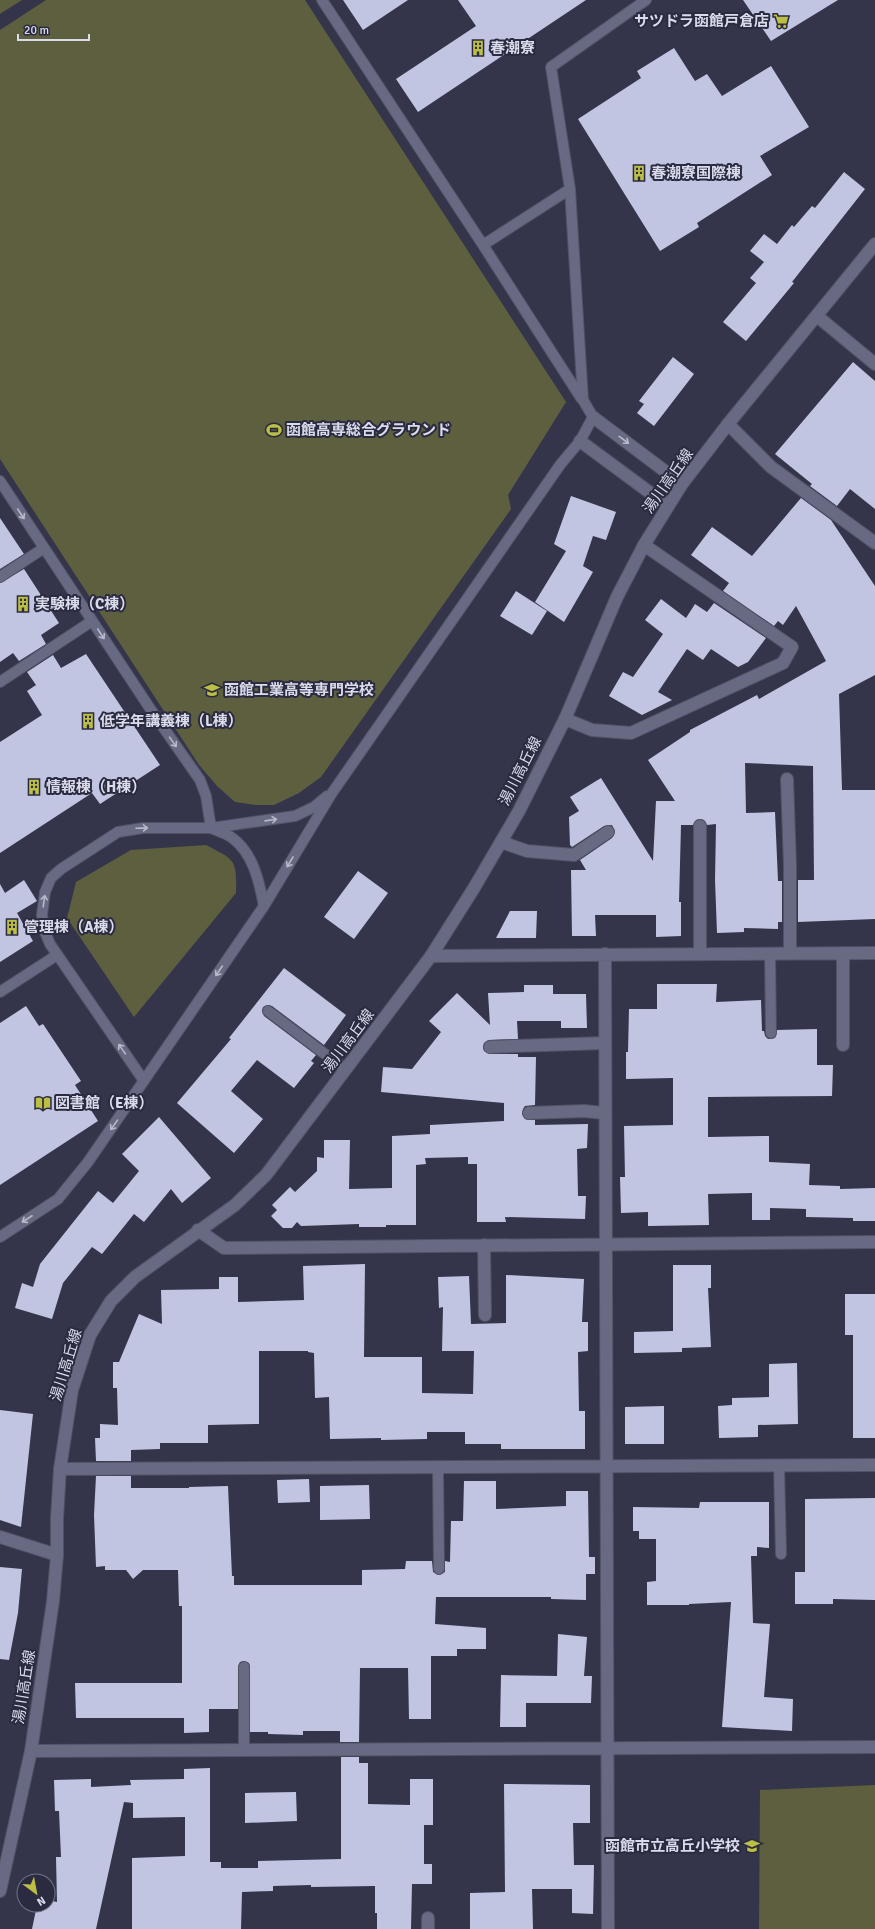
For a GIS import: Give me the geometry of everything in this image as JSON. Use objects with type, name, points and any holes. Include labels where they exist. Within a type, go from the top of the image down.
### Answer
[{"type":"street","name":"湯川高丘線","points":[[0,1891],[31,1751],[53,1601],[57,1556],[57,1518],[60,1469],[72,1390],[90,1335],[110,1301],[130,1282],[198,1230],[235,1205],[266,1175],[431,956],[519,811],[564,719],[616,597],[644,545],[668,506],[682,484],[728,424],[875,244]]},
{"type":"street","points":[[817,316],[875,364]]},
{"type":"street","points":[[593,417],[682,484]]},
{"type":"street","points":[[728,424],[771,467],[875,543]]},
{"type":"street","points":[[580,441],[668,506]]},
{"type":"street","points":[[564,719],[592,730],[632,733],[783,663],[792,647],[644,545]]},
{"type":"street","points":[[788,779],[790,953]]},
{"type":"street","points":[[700,826],[700,954]]},
{"type":"street","points":[[501,842],[527,851],[574,855],[608,832]]},
{"type":"street","points":[[842,953],[842,1045]]},
{"type":"street","points":[[431,956],[875,953]]},
{"type":"street","points":[[605,954],[604,1113],[607,1466],[608,1929]]},
{"type":"street","points":[[490,1047],[604,1043]]},
{"type":"street","points":[[529,1113],[584,1111],[604,1113]]},
{"type":"street","points":[[198,1230],[224,1248],[875,1242]]},
{"type":"street","points":[[484,1245],[486,1315]]},
{"type":"street","points":[[60,1469],[875,1464]]},
{"type":"street","points":[[0,1537],[57,1556]]},
{"type":"street","points":[[31,1751],[875,1747]]},
{"type":"lane","points":[[0,1237],[58,1199],[88,1162],[264,906],[332,792],[560,465],[580,441],[593,417],[483,245],[322,0]]},
{"type":"lane","points":[[582,400],[570,189],[551,67],[646,0]]},
{"type":"lane","points":[[483,245],[570,189]]},
{"type":"lane","points":[[0,481],[92,621],[200,780],[206,796],[211,828]]},
{"type":"lane","points":[[0,577],[44,548]]},
{"type":"lane","points":[[0,682],[92,621]]},
{"type":"lane","points":[[144,1081],[57,955],[45,932],[42,915],[45,892],[51,878],[61,869],[118,832],[143,828],[211,828],[295,816],[314,807],[332,792]]},
{"type":"lane","points":[[211,828],[230,836],[247,854],[258,878],[264,906]]},
{"type":"lane","points":[[770,953],[771,1033]]},
{"type":"lane","points":[[0,992],[57,955]]},
{"type":"lane","points":[[268,1011],[346,1070]]},
{"type":"lane","points":[[779,1465],[781,1554]]},
{"type":"lane","points":[[438,1467],[439,1569]]},
{"type":"lane","points":[[244,1667],[244,1750]]},
{"type":"green space","points":[[0,0],[22,0],[0,14]]},
{"type":"green space","name":"函館高専総合グラウンド","points":[[46,0],[305,0],[566,402],[508,495],[511,509],[321,777],[299,793],[274,805],[256,805],[235,802],[217,786],[199,765],[0,459],[0,30]]},
{"type":"green space","points":[[206,845],[223,854],[232,862],[236,873],[236,893],[134,1017],[67,918],[76,882],[131,850]]},
{"type":"green space","points":[[875,1785],[875,1929],[759,1929],[760,1790]]},
{"type":"building","points":[[343,0],[408,0],[363,30]]},
{"type":"building","name":"春潮寮","points":[[458,0],[586,0],[418,112],[396,79],[476,26]]},
{"type":"building","name":"サツドラ函館戸倉店","points":[[743,0],[838,0],[771,41]]},
{"type":"building","points":[[674,48],[695,81],[707,74],[722,96],[771,66],[809,127],[760,156],[772,175],[697,223],[699,227],[660,251],[578,119],[641,78],[637,71]]},
{"type":"building","points":[[844,172],[865,189],[792,282],[794,283],[746,341],[723,322],[756,283],[750,278],[764,262],[750,251],[764,234],[777,244],[792,225],[794,227],[812,206],[815,208]]},
{"type":"building","points":[[673,357],[694,374],[654,426],[637,413],[644,404],[639,401]]},
{"type":"building","points":[[853,362],[875,381],[875,509],[850,489],[837,506],[810,486],[812,484],[775,454]]},
{"type":"building","points":[[571,496],[616,512],[606,540],[593,536],[583,566],[593,572],[564,622],[535,602],[566,551],[554,544]]},
{"type":"building","points":[[801,498],[831,520],[875,586],[875,675],[839,694],[842,790],[875,790],[875,919],[798,922],[798,880],[814,880],[813,766],[745,763],[746,813],[775,812],[778,881],[782,881],[782,922],[778,922],[778,929],[744,928],[744,932],[717,933],[715,880],[716,824],[707,825],[704,820],[700,819],[696,820],[693,825],[681,825],[679,902],[681,902],[681,936],[656,937],[656,915],[595,915],[596,936],[572,936],[571,870],[586,870],[580,860],[612,838],[615,832],[612,825],[604,826],[572,847],[570,845],[569,817],[579,811],[570,797],[601,778],[653,861],[656,801],[675,801],[648,760],[690,732],[690,730],[757,695],[759,699],[826,661],[796,606],[783,625],[778,621],[774,626],[723,591],[729,583],[691,555],[712,527],[752,556]]},
{"type":"building","points":[[0,518],[24,554],[0,569]]},
{"type":"building","name":"実験棟（C棟）","points":[[24,569],[59,623],[41,635],[46,644],[19,661],[13,653],[0,662],[0,583]]},
{"type":"building","points":[[516,591],[547,611],[532,635],[500,616]]},
{"type":"building","points":[[661,599],[686,618],[695,604],[707,612],[714,603],[766,638],[748,662],[738,667],[711,649],[703,660],[687,649],[658,692],[672,700],[642,715],[609,696],[623,672],[633,677],[663,634],[645,620]]},
{"type":"building","points":[[86,654],[160,765],[100,804],[92,793],[0,853],[0,742],[42,715],[27,691],[36,685],[27,672],[53,655],[61,668]]},
{"type":"building","points":[[358,871],[388,893],[354,939],[324,917]]},
{"type":"building","name":"管理棟（A棟）","points":[[24,880],[37,901],[17,913],[33,941],[0,962],[0,884],[5,893]]},
{"type":"building","points":[[510,911],[537,911],[536,938],[496,938]]},
{"type":"building","points":[[284,968],[346,1015],[324,1045],[272,1006],[268,1005],[263,1007],[262,1011],[264,1016],[316,1055],[311,1061],[314,1063],[294,1088],[257,1060],[231,1091],[263,1119],[234,1153],[177,1103],[231,1039],[229,1038]]},
{"type":"building","points":[[657,984],[717,984],[716,1002],[761,1000],[762,1031],[764,1031],[765,1036],[768,1039],[775,1038],[777,1030],[817,1029],[817,1065],[833,1065],[832,1096],[708,1097],[708,1137],[769,1136],[769,1162],[810,1164],[809,1185],[840,1186],[840,1189],[875,1188],[875,1221],[853,1221],[853,1218],[806,1217],[806,1209],[770,1208],[770,1220],[752,1220],[752,1193],[708,1194],[709,1225],[648,1226],[648,1212],[621,1213],[620,1177],[625,1177],[624,1126],[673,1125],[673,1078],[626,1079],[629,1009],[657,1009]]},
{"type":"building","points":[[524,985],[553,985],[553,994],[586,994],[587,1028],[561,1028],[561,1021],[517,1021],[518,1039],[489,1040],[484,1043],[483,1047],[484,1051],[490,1054],[518,1054],[518,1057],[536,1057],[535,1105],[525,1106],[522,1114],[525,1119],[535,1120],[535,1125],[588,1124],[587,1148],[577,1149],[578,1196],[586,1196],[585,1219],[505,1217],[506,1222],[477,1222],[477,1164],[468,1164],[468,1157],[425,1158],[426,1164],[416,1165],[416,1225],[386,1225],[386,1227],[359,1227],[359,1224],[301,1226],[297,1222],[292,1228],[283,1228],[271,1216],[277,1210],[272,1205],[290,1187],[295,1192],[317,1171],[317,1157],[324,1158],[324,1140],[350,1140],[349,1189],[392,1188],[392,1136],[430,1134],[430,1125],[504,1121],[504,1103],[381,1092],[383,1067],[412,1069],[441,1032],[429,1021],[457,993],[490,1025],[488,993],[524,992]]},
{"type":"building","name":"図書館（E棟）","points":[[26,1006],[39,1026],[43,1024],[81,1081],[75,1085],[98,1121],[0,1185],[0,1023]]},
{"type":"building","points":[[159,1117],[211,1178],[182,1203],[171,1189],[144,1222],[134,1214],[102,1254],[92,1247],[63,1283],[52,1319],[15,1308],[22,1283],[33,1287],[40,1264],[98,1191],[113,1203],[139,1171],[122,1154]]},
{"type":"building","points":[[365,1264],[364,1357],[422,1357],[422,1393],[473,1394],[474,1351],[442,1351],[443,1307],[439,1308],[438,1277],[469,1276],[471,1324],[506,1323],[506,1275],[584,1279],[582,1322],[588,1322],[588,1351],[578,1352],[579,1411],[585,1411],[585,1449],[501,1449],[501,1444],[465,1444],[465,1432],[427,1432],[427,1439],[330,1439],[329,1397],[315,1398],[314,1353],[308,1351],[259,1351],[259,1424],[208,1425],[208,1443],[160,1443],[160,1449],[131,1450],[131,1461],[96,1461],[95,1438],[100,1438],[100,1424],[118,1425],[117,1388],[113,1388],[113,1362],[119,1362],[139,1314],[162,1324],[161,1290],[219,1289],[219,1277],[238,1277],[238,1302],[304,1300],[303,1266]]},
{"type":"building","points":[[673,1265],[711,1265],[711,1288],[708,1288],[711,1347],[682,1348],[682,1352],[634,1353],[634,1332],[673,1331]]},
{"type":"building","points":[[845,1294],[875,1294],[875,1438],[853,1438],[853,1335],[845,1335]]},
{"type":"building","points":[[797,1363],[798,1424],[758,1425],[758,1437],[719,1438],[718,1406],[732,1405],[732,1398],[769,1397],[769,1364]]},
{"type":"building","points":[[664,1406],[664,1444],[625,1444],[625,1407]]},
{"type":"building","points":[[0,1410],[33,1414],[21,1527],[0,1520]]},
{"type":"building","points":[[96,1476],[131,1476],[131,1488],[228,1486],[232,1576],[234,1576],[234,1585],[362,1585],[362,1570],[405,1569],[406,1561],[432,1561],[433,1572],[439,1575],[445,1572],[445,1561],[450,1562],[451,1521],[463,1521],[464,1481],[496,1481],[496,1509],[566,1506],[566,1491],[588,1491],[589,1557],[595,1557],[595,1574],[586,1574],[586,1600],[551,1599],[551,1597],[436,1597],[435,1624],[486,1628],[486,1649],[457,1649],[457,1656],[431,1656],[431,1719],[409,1719],[408,1668],[360,1668],[359,1742],[340,1742],[340,1731],[303,1731],[303,1735],[250,1732],[250,1667],[249,1663],[244,1661],[240,1662],[238,1667],[238,1709],[209,1709],[209,1732],[184,1733],[184,1718],[76,1718],[75,1683],[182,1683],[182,1606],[179,1606],[178,1570],[143,1570],[133,1579],[126,1570],[105,1570],[105,1566],[96,1567],[94,1515]]},
{"type":"building","points":[[309,1479],[310,1502],[278,1503],[277,1480]]},
{"type":"building","points":[[369,1485],[370,1519],[320,1520],[320,1486]]},
{"type":"building","points":[[875,1498],[875,1600],[833,1599],[833,1604],[795,1604],[795,1572],[805,1572],[805,1499]]},
{"type":"building","points":[[700,1502],[769,1502],[769,1548],[757,1547],[757,1556],[751,1556],[753,1623],[770,1624],[764,1697],[793,1699],[792,1731],[722,1727],[731,1602],[689,1605],[647,1605],[647,1582],[656,1581],[656,1539],[639,1539],[639,1531],[633,1531],[633,1507],[699,1508]]},
{"type":"building","points":[[0,1567],[22,1569],[18,1613],[9,1660],[0,1659]]},
{"type":"building","points":[[558,1634],[587,1637],[584,1676],[592,1676],[591,1703],[526,1703],[526,1727],[500,1727],[501,1675],[557,1676]]},
{"type":"building","points":[[341,1757],[359,1757],[359,1763],[368,1763],[368,1804],[410,1805],[410,1779],[433,1779],[433,1825],[424,1825],[424,1864],[432,1864],[432,1884],[412,1884],[411,1929],[377,1929],[377,1913],[375,1913],[375,1886],[311,1887],[311,1885],[273,1886],[273,1891],[242,1892],[241,1929],[132,1929],[132,1858],[185,1856],[185,1817],[133,1818],[133,1803],[124,1802],[96,1929],[32,1929],[35,1913],[56,1913],[56,1857],[61,1857],[59,1811],[55,1811],[54,1780],[91,1779],[91,1787],[131,1785],[130,1780],[184,1779],[184,1769],[210,1768],[210,1862],[221,1862],[221,1868],[258,1868],[258,1861],[341,1859]]},
{"type":"building","points":[[504,1784],[590,1785],[590,1823],[573,1823],[574,1865],[594,1865],[593,1914],[572,1913],[572,1889],[532,1889],[533,1929],[470,1929],[470,1893],[505,1892]]},
{"type":"building","points":[[296,1792],[297,1821],[245,1823],[245,1793]]},
{"type":"place","name":"サツドラ函館戸倉店","points":[[781,21]]},
{"type":"place","name":"春潮寮","points":[[478,48]]},
{"type":"place","name":"春潮寮国際棟","points":[[639,173]]},
{"type":"place","name":"函館高専総合グラウンド","points":[[274,430]]},
{"type":"place","name":"実験棟（C棟）","points":[[23,604]]},
{"type":"place","name":"函館工業高等専門学校","points":[[212,690]]},
{"type":"place","name":"低学年講義棟（L棟）","points":[[88,721]]},
{"type":"place","name":"情報棟（H棟）","points":[[34,787]]},
{"type":"place","name":"管理棟（A棟）","points":[[12,927]]},
{"type":"place","name":"図書館（E棟）","points":[[43,1103]]},
{"type":"place","name":"函館市立高丘小学校","points":[[752,1846]]}]
